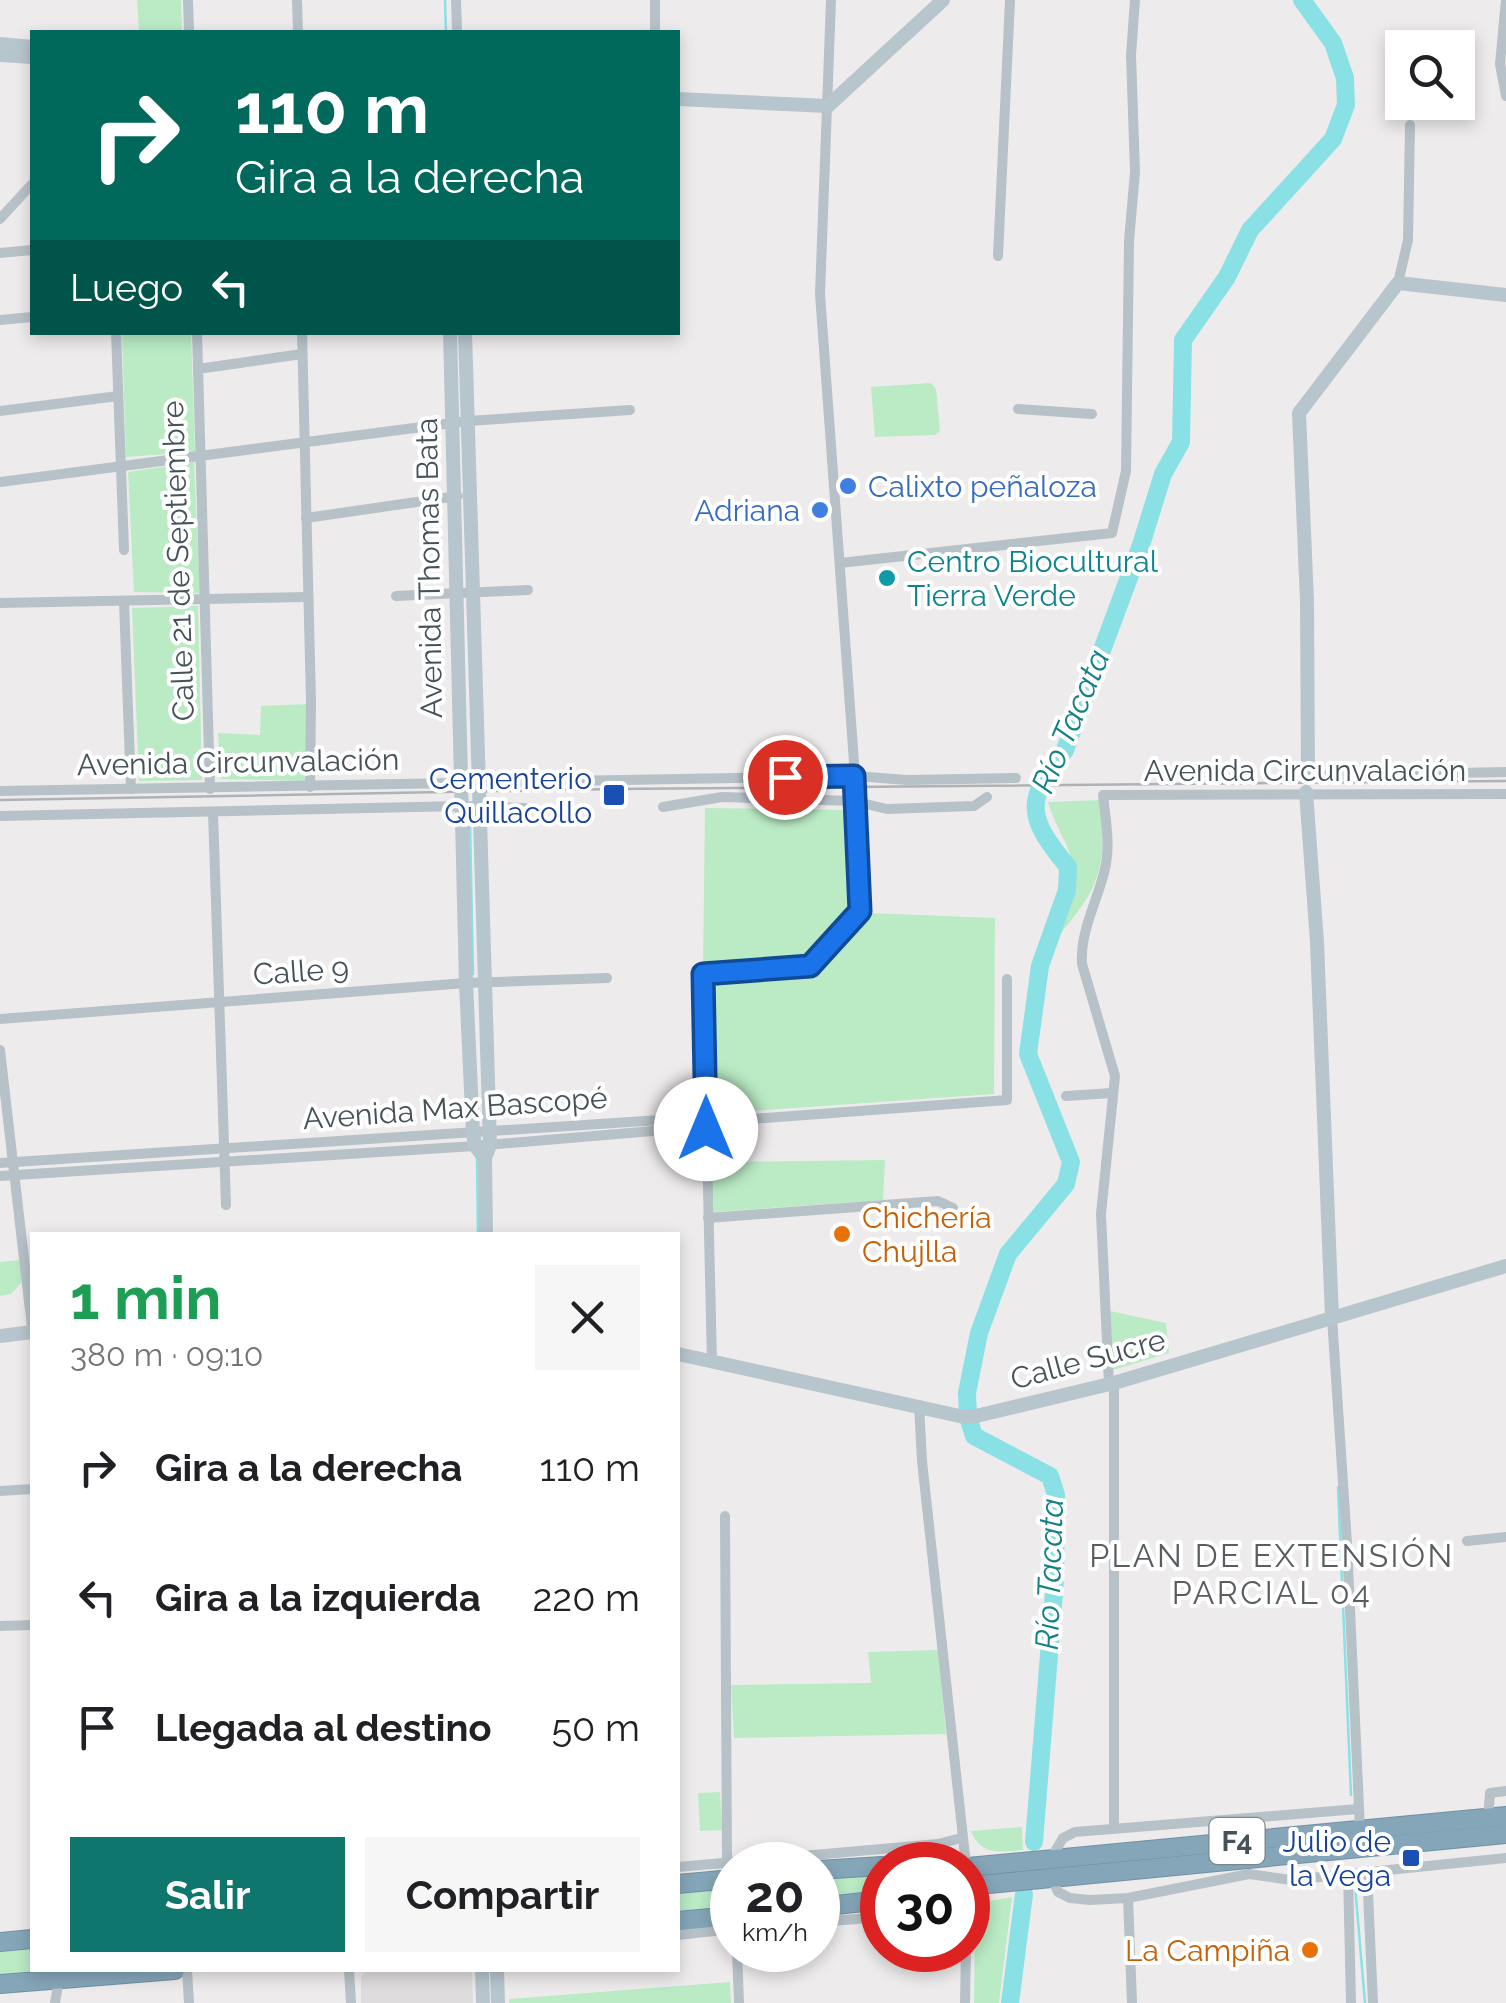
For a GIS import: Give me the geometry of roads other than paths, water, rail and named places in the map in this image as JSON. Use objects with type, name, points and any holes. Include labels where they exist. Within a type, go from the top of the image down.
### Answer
[{"type":"highway","name":"F4","points":[[1050,1868],[1497,1817]]},
{"type":"highway","name":"F4","points":[[990,1874],[1506,1834]]},
{"type":"highway","points":[[680,1883],[710,1875]]},
{"type":"highway","points":[[680,1921],[710,1918]]},
{"type":"highway","points":[[0,1942],[30,1939]]},
{"type":"highway","points":[[0,1984],[146,1972]]},
{"type":"main road","points":[[680,99],[828,106],[943,0]]},
{"type":"main road","points":[[0,44],[30,47]]},
{"type":"main road","points":[[0,54],[30,57]]},
{"type":"main road","points":[[1332,1318],[1308,784],[1308,601],[1299,413],[1398,283],[1506,295]]},
{"type":"main road","name":"Avenida Thomas Bata","points":[[450,335],[464,495],[462,806],[466,984],[482,1143]]},
{"type":"main road","name":"Avenida Thomas Bata","points":[[460,422],[466,335]]},
{"type":"main road","name":"Avenida Thomas Bata","points":[[466,594],[480,782],[486,1232]]},
{"type":"main road","name":"Calle Sucre","points":[[680,1355],[970,1417],[1111,1384],[1506,1266]]},
{"type":"main road","points":[[0,1336],[30,1330]]},
{"type":"main road","points":[[482,1972],[483,2003]]},
{"type":"main road","points":[[497,1972],[498,2003]]},
{"type":"street","points":[[188,0],[189,30]]},
{"type":"street","points":[[297,0],[298,30]]},
{"type":"street","points":[[456,0],[457,30]]},
{"type":"street","points":[[655,0],[655,30]]},
{"type":"street","points":[[712,1363],[703,974],[810,966],[860,911],[820,294],[831,0]]},
{"type":"street","points":[[998,256],[1010,0]]},
{"type":"street","points":[[840,563],[1112,533],[1126,471],[1135,0]]},
{"type":"street","points":[[1506,0],[1500,64],[1506,96]]},
{"type":"street","points":[[1398,283],[1408,240],[1410,126]]},
{"type":"street","points":[[0,218],[30,186]]},
{"type":"street","points":[[0,253],[30,250]]},
{"type":"street","points":[[0,320],[30,316]]},
{"type":"street","points":[[116,335],[124,550]]},
{"type":"street","name":"Calle 21 de Septiembre","points":[[197,335],[210,789]]},
{"type":"street","points":[[302,335],[310,787]]},
{"type":"street","points":[[198,369],[302,354]]},
{"type":"street","points":[[0,411],[118,396]]},
{"type":"street","points":[[1018,409],[1092,414]]},
{"type":"street","points":[[0,482],[460,422],[630,410]]},
{"type":"street","points":[[306,518],[464,495]]},
{"type":"street","points":[[396,596],[528,590]]},
{"type":"street","points":[[0,603],[308,596]]},
{"type":"street","points":[[124,602],[131,789]]},
{"type":"street","name":"Avenida Circunvalación","points":[[1112,1092],[1116,1076],[1082,964],[1081,945],[1105,870],[1109,839],[1103,795],[1506,772]]},
{"type":"street","name":"Avenida Circunvalación","points":[[0,791],[854,776],[907,780],[1016,778]]},
{"type":"street","name":"Avenida Circunvalación","points":[[1308,784],[1506,794]]},
{"type":"street","points":[[663,808],[722,797],[853,801],[887,809],[974,806],[988,797]]},
{"type":"street","name":"Avenida Circunvalación","points":[[0,816],[525,808]]},
{"type":"street","points":[[213,812],[226,1206]]},
{"type":"street","name":"Calle 9","points":[[0,1020],[482,982],[607,978]]},
{"type":"street","name":"Avenida Max Bascopé","points":[[0,1176],[9,1167],[482,1143],[1007,1100],[1007,979]]},
{"type":"street","points":[[0,1050],[9,1167],[30,1316]]},
{"type":"street","points":[[1066,1096],[1112,1092],[1100,1214],[1111,1384],[1114,1826]]},
{"type":"street","points":[[708,1218],[938,1201],[953,1208]]},
{"type":"street","points":[[1332,1318],[1360,1830]]},
{"type":"street","points":[[919,1405],[963,1842]]},
{"type":"street","points":[[0,1491],[30,1488]]},
{"type":"street","points":[[724,1516],[730,1842]]},
{"type":"street","points":[[1467,1540],[1506,1537]]},
{"type":"street","points":[[0,1626],[30,1625]]},
{"type":"street","points":[[1497,1817],[1490,1792],[1506,1791]]},
{"type":"street","points":[[1358,1809],[1075,1832],[1054,1849],[1050,1868],[1058,1892],[1070,1898],[1128,1898],[1249,1874],[1291,1880],[1506,1858]]},
{"type":"street","points":[[840,1856],[962,1838]]},
{"type":"street","points":[[680,1867],[710,1869]]},
{"type":"street","points":[[1368,1871],[1372,2003]]},
{"type":"street","points":[[1348,1872],[1351,2003]]},
{"type":"street","points":[[1128,1898],[1132,2003]]},
{"type":"street","points":[[680,1935],[710,1931]]},
{"type":"street","points":[[187,1972],[189,2003]]},
{"type":"street","points":[[349,1972],[351,2003]]},
{"type":"street","points":[[738,1972],[739,2003]]},
{"type":"street","points":[[964,2003],[965,1972]]},
{"type":"street","points":[[54,2003],[59,1978]]},
{"type":"waterway","points":[[445,0],[446,30]]},
{"type":"waterway","name":"Río Tacata","points":[[1034,1842],[1055,1580],[1056,1495],[1050,1476],[974,1436],[967,1393],[979,1333],[1008,1254],[1066,1184],[1071,1162],[1028,1054],[1040,966],[1067,890],[1068,867],[1038,822],[1037,797],[1065,750],[1141,545],[1163,474],[1181,442],[1183,340],[1227,277],[1250,230],[1333,139],[1346,105],[1345,78],[1333,43],[1302,0]]},
{"type":"waterway","points":[[470,823],[473,974]]},
{"type":"waterway","points":[[477,1157],[478,1232]]},
{"type":"waterway","points":[[1338,1487],[1351,1795]]},
{"type":"waterway","points":[[1355,1886],[1365,2003]]},
{"type":"waterway","name":"Río Tacata","points":[[1010,2003],[1024,1894]]},
{"type":"tram line","points":[[0,800],[614,789],[1506,781]]},
{"type":"place","name":"Calixto peñaloza","points":[[848,486]]},
{"type":"place","name":"Adriana","points":[[820,510]]},
{"type":"place","name":"Centro Biocultural Tierra Verde","points":[[887,578]]},
{"type":"place","name":"Cementerio Quillacollo","points":[[614,795]]},
{"type":"place","name":"Chichería Chujlla","points":[[842,1234]]},
{"type":"place","name":"Julio de la Vega","points":[[1411,1858]]},
{"type":"place","name":"La Campiña","points":[[1310,1950]]},
{"type":"district","name":"PLAN DE EXTENSIÓN PARCIAL 04","points":[[1272,1574]]}]
